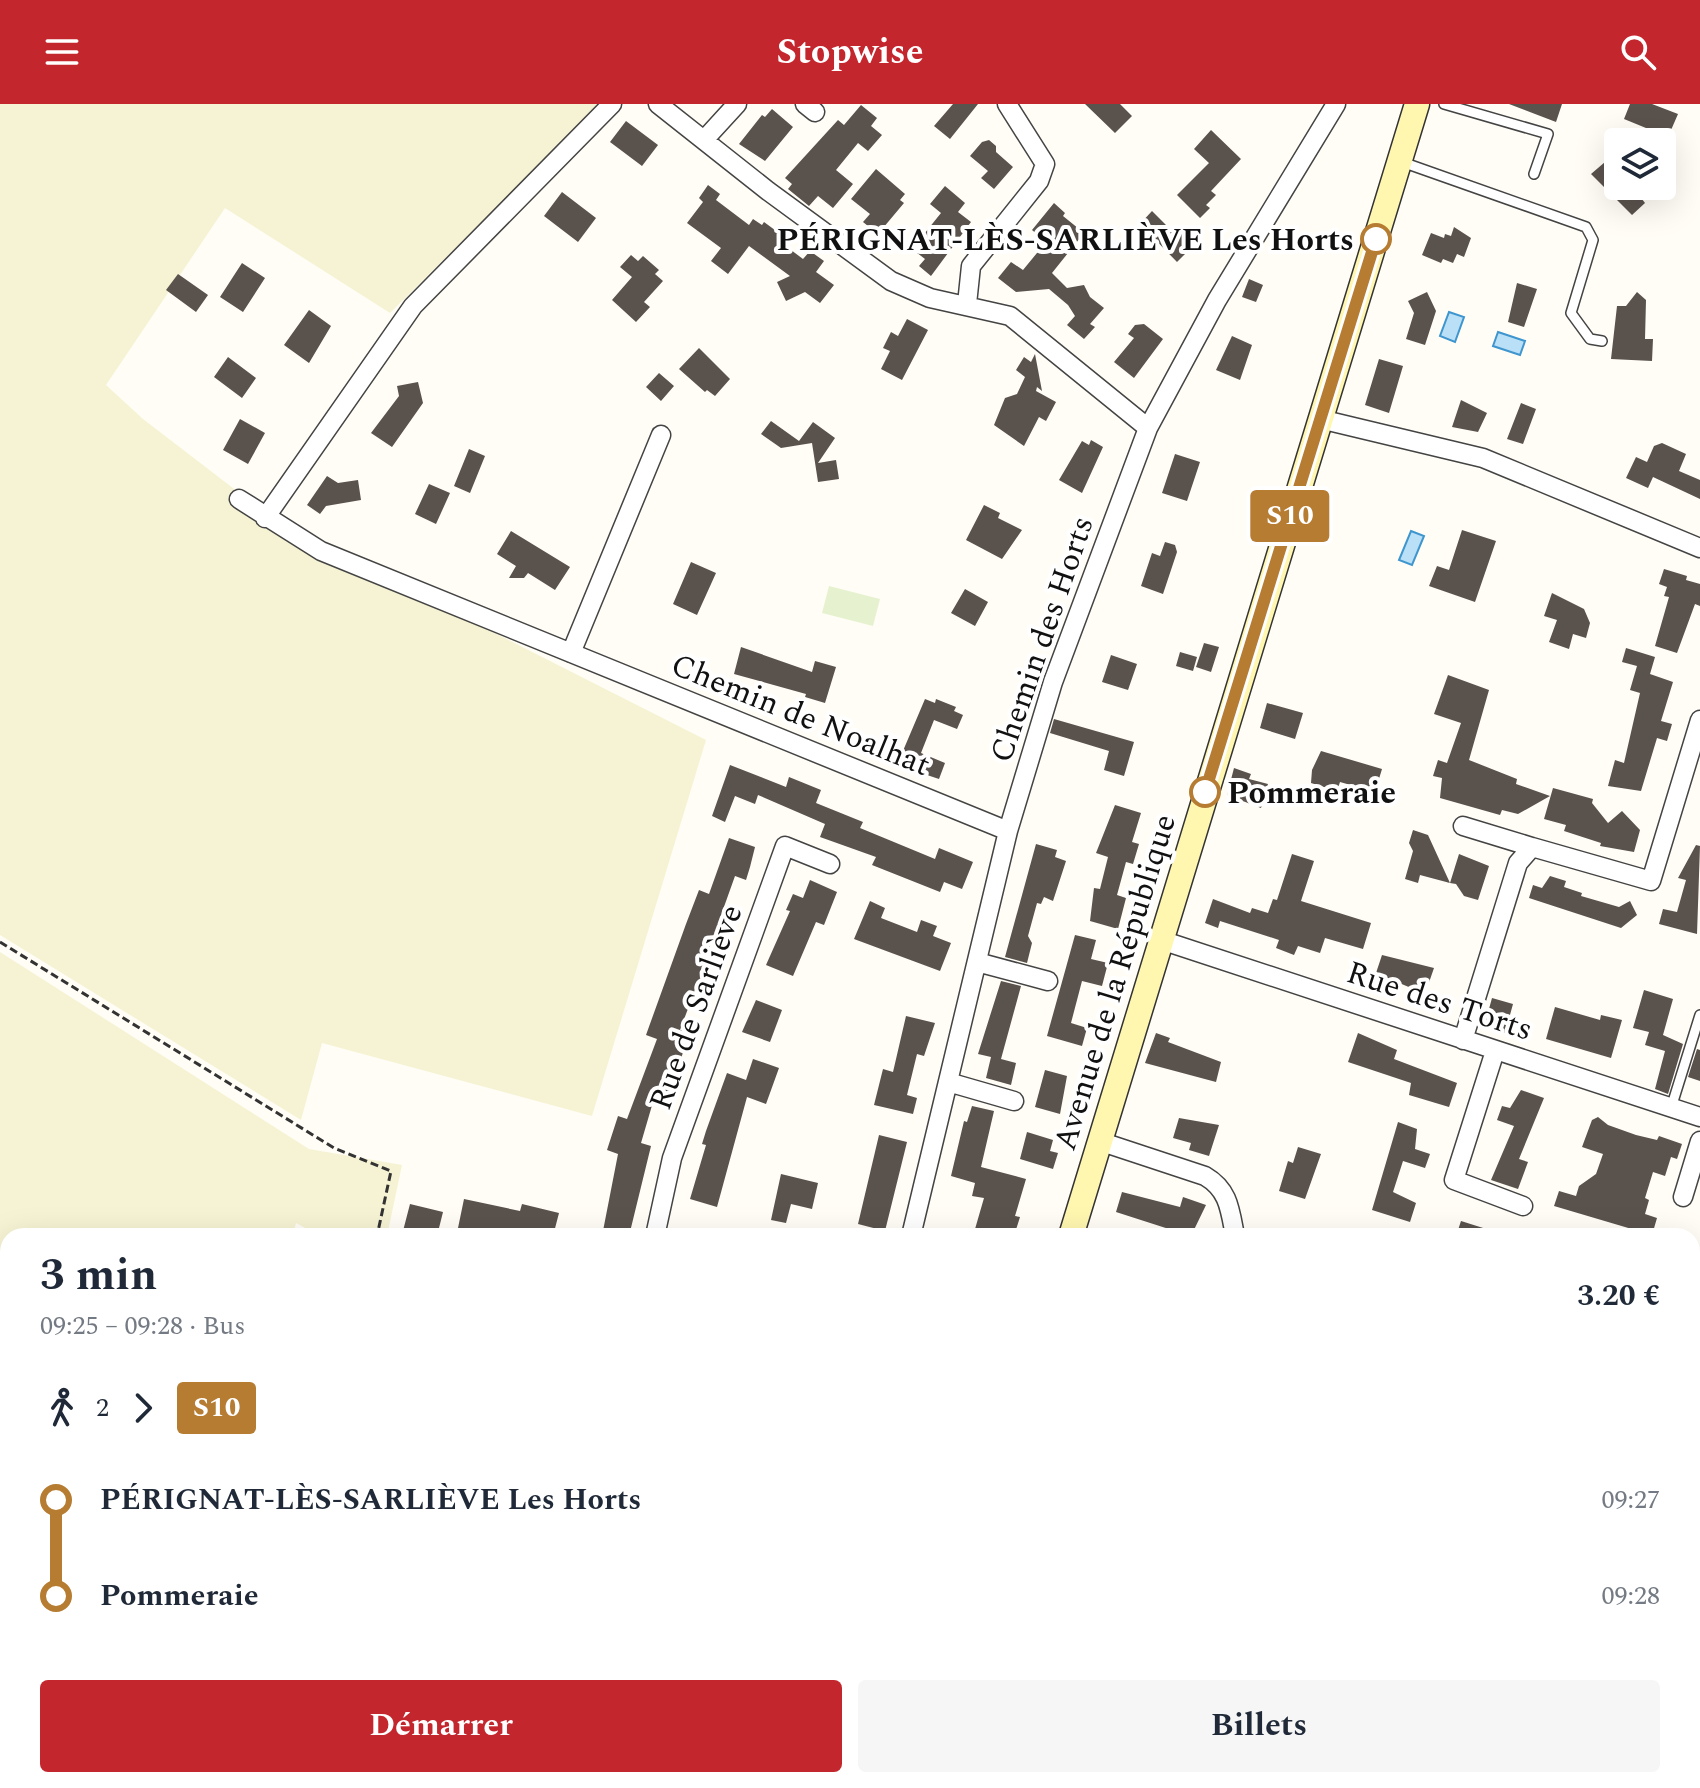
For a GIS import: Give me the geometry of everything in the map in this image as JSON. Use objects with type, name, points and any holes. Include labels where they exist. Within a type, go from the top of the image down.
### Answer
[{"type":"street","points":[[265,518],[413,306],[612,104]]},
{"type":"street","points":[[658,104],[768,191],[891,281],[930,298],[1010,316],[1148,428]]},
{"type":"street","points":[[704,140],[737,104]]},
{"type":"street","points":[[967,304],[971,266],[1039,181],[1045,164],[1007,104]]},
{"type":"street","name":"Chemin des Horts","points":[[913,1228],[1008,831],[1053,682],[1148,428],[1217,300],[1336,104]]},
{"type":"street","name":"Avenue de la République","points":[[1073,1228],[1320,419],[1402,162],[1417,104]]},
{"type":"street","points":[[1320,419],[1483,458],[1700,548]]},
{"type":"street","points":[[571,653],[661,435]]},
{"type":"street","name":"Chemin de Noalhat","points":[[239,499],[321,551],[1008,831]]},
{"type":"street","points":[[1463,826],[1651,881],[1700,720]]},
{"type":"street","name":"Rue de Sarliève","points":[[657,1228],[672,1158],[785,846],[830,864]]},
{"type":"street","points":[[1463,1040],[1518,863],[1532,847]]},
{"type":"street","name":"Rue des Torts","points":[[1161,940],[1700,1117]]},
{"type":"street","points":[[977,962],[1048,981]]},
{"type":"street","points":[[1495,1051],[1454,1180],[1523,1206]]},
{"type":"street","points":[[948,1082],[1014,1101]]},
{"type":"street","points":[[1099,1141],[1205,1176],[1221,1185],[1229,1202],[1234,1228]]},
{"type":"street","points":[[1683,1197],[1700,1141]]},
{"type":"lane","points":[[1444,104],[1548,134],[1534,174]]},
{"type":"lane","points":[[1402,162],[1586,227],[1593,240],[1571,313],[1590,339],[1602,341]]},
{"type":"lane","points":[[1671,1108],[1700,1015]]},
{"type":"path","points":[[0,942],[334,1148],[391,1171],[379,1228]]},
{"type":"shaded area","points":[[0,104],[607,104],[564,140],[390,313],[225,208],[106,385],[143,419],[281,525],[706,740],[592,1116],[322,1043],[301,1120],[0,935]]},
{"type":"shaded area","points":[[0,952],[309,1149],[402,1165],[389,1228],[305,1228],[296,1223],[295,1228],[0,1228]]},
{"type":"green space","points":[[829,586],[880,599],[873,626],[822,613]]},
{"type":"water","points":[[1449,312],[1464,317],[1455,342],[1440,336]]},
{"type":"water","points":[[1498,332],[1525,341],[1520,355],[1493,346]]},
{"type":"water","points":[[1411,531],[1424,536],[1412,565],[1399,560]]},
{"type":"building","points":[[953,104],[978,104],[950,139],[934,126]]},
{"type":"building","points":[[1085,104],[1120,104],[1132,116],[1115,133]]},
{"type":"building","points":[[1509,104],[1562,104],[1556,122]]},
{"type":"building","points":[[1630,104],[1652,104],[1678,114],[1672,128],[1646,128],[1624,119]]},
{"type":"building","points":[[861,105],[877,118],[871,126],[882,135],[868,151],[858,143],[836,170],[853,184],[833,208],[818,196],[809,206],[788,189],[792,184],[785,178],[838,120],[844,125]]},
{"type":"building","points":[[772,109],[793,127],[765,161],[739,144],[762,115],[765,117]]},
{"type":"building","points":[[626,121],[658,145],[642,166],[610,142]]},
{"type":"building","points":[[1211,130],[1241,159],[1211,191],[1216,195],[1206,205],[1210,208],[1200,218],[1177,195],[1209,163],[1194,149]]},
{"type":"building","points":[[989,140],[996,146],[996,152],[1013,167],[994,189],[981,178],[988,171],[970,156],[982,142]]},
{"type":"building","points":[[1604,163],[1604,187],[1591,174]]},
{"type":"building","points":[[876,169],[905,194],[900,200],[904,203],[878,234],[863,222],[870,214],[851,199]]},
{"type":"building","points":[[708,185],[720,194],[716,200],[749,225],[753,219],[762,225],[764,222],[783,236],[779,241],[803,259],[810,251],[824,261],[816,272],[834,285],[820,303],[805,292],[786,301],[777,282],[790,276],[749,246],[728,274],[711,261],[721,248],[687,223],[703,202],[699,198]]},
{"type":"building","points":[[945,186],[965,203],[958,212],[971,222],[931,276],[919,266],[925,259],[912,249],[941,213],[930,204]]},
{"type":"building","points":[[562,192],[596,218],[578,242],[544,216]]},
{"type":"building","points":[[1617,200],[1643,200],[1645,203],[1632,215]]},
{"type":"building","points":[[1054,203],[1065,213],[1063,216],[1084,233],[1052,273],[1067,288],[1084,285],[1090,297],[1104,308],[1090,324],[1095,327],[1084,339],[1067,325],[1075,316],[1068,305],[1049,289],[1016,292],[998,278],[1011,262],[1023,270],[1046,242],[1032,230]]},
{"type":"building","points":[[1152,211],[1176,235],[1184,226],[1199,240],[1177,262],[1140,224]]},
{"type":"building","points":[[1454,227],[1471,238],[1464,257],[1457,254],[1453,263],[1443,259],[1441,263],[1422,255],[1431,233],[1444,238],[1445,234],[1451,236]]},
{"type":"building","points":[[631,255],[638,261],[643,256],[659,270],[655,274],[663,281],[644,302],[650,307],[636,322],[612,300],[632,277],[620,267]]},
{"type":"building","points":[[242,263],[265,278],[243,312],[220,297]]},
{"type":"building","points":[[178,274],[208,295],[196,312],[166,290]]},
{"type":"building","points":[[1249,279],[1263,285],[1256,302],[1242,297]]},
{"type":"building","points":[[1517,283],[1537,289],[1524,327],[1508,322]]},
{"type":"building","points":[[1427,292],[1436,311],[1425,345],[1406,339],[1414,313],[1408,301]]},
{"type":"building","points":[[1637,292],[1646,300],[1645,339],[1653,339],[1652,361],[1611,359],[1617,306],[1626,306]]},
{"type":"building","points":[[309,310],[331,326],[309,363],[284,345]]},
{"type":"building","points":[[907,319],[928,330],[902,380],[881,369],[890,351],[883,348],[891,332],[898,336]]},
{"type":"building","points":[[1144,324],[1163,339],[1134,378],[1114,362],[1134,338],[1128,334],[1135,325]]},
{"type":"building","points":[[1232,336],[1252,345],[1240,380],[1216,370]]},
{"type":"building","points":[[699,348],[730,379],[715,396],[707,390],[705,392],[679,369]]},
{"type":"building","points":[[1035,354],[1042,391],[1037,387],[1036,391],[1056,402],[1046,421],[1039,417],[1024,446],[994,425],[1005,398],[1017,394],[1025,377],[1016,370],[1024,357],[1031,362]]},
{"type":"building","points":[[228,357],[256,378],[242,398],[214,377]]},
{"type":"building","points":[[1379,359],[1403,366],[1389,413],[1365,405]]},
{"type":"building","points":[[659,373],[674,386],[661,401],[646,387]]},
{"type":"building","points":[[418,382],[423,403],[392,447],[371,433],[399,396],[397,386]]},
{"type":"building","points":[[1461,400],[1487,413],[1478,432],[1452,427]]},
{"type":"building","points":[[1521,403],[1536,409],[1523,444],[1507,439]]},
{"type":"building","points":[[240,419],[265,433],[248,464],[223,450]]},
{"type":"building","points":[[771,421],[799,441],[813,422],[835,438],[818,463],[836,460],[839,479],[818,482],[812,443],[781,448],[761,434]]},
{"type":"building","points":[[1091,440],[1103,447],[1082,493],[1059,480],[1082,441],[1089,445]]},
{"type":"building","points":[[1662,443],[1686,454],[1679,471],[1700,480],[1700,499],[1653,477],[1648,488],[1626,478],[1636,457],[1647,462],[1654,446]]},
{"type":"building","points":[[469,449],[485,456],[470,493],[454,486]]},
{"type":"building","points":[[1175,454],[1200,462],[1187,501],[1162,493]]},
{"type":"building","points":[[327,476],[338,483],[358,480],[361,500],[326,506],[320,514],[307,505]]},
{"type":"building","points":[[429,484],[450,493],[436,524],[415,514]]},
{"type":"building","points":[[984,505],[1000,513],[998,518],[1022,530],[1002,559],[966,540]]},
{"type":"building","points":[[1462,530],[1496,541],[1475,602],[1429,586],[1437,566],[1449,570]]},
{"type":"building","points":[[511,531],[570,567],[555,590],[528,573],[524,578],[509,578],[516,566],[497,554]]},
{"type":"building","points":[[1165,542],[1175,545],[1177,552],[1163,594],[1141,586],[1152,553],[1160,556]]},
{"type":"building","points":[[691,562],[716,573],[697,615],[673,604]]},
{"type":"building","points":[[1664,569],[1700,584],[1700,606],[1695,604],[1677,653],[1655,646],[1669,597],[1664,596],[1667,587],[1659,584]]},
{"type":"building","points":[[965,589],[988,602],[975,626],[951,613]]},
{"type":"building","points":[[1552,593],[1584,609],[1590,623],[1586,638],[1573,634],[1569,649],[1549,642],[1557,620],[1544,616]]},
{"type":"building","points":[[1204,643],[1219,647],[1211,672],[1196,667]]},
{"type":"building","points":[[741,647],[812,672],[815,661],[836,667],[825,703],[805,697],[806,694],[734,674]]},
{"type":"building","points":[[1626,648],[1655,657],[1650,674],[1673,682],[1661,721],[1672,724],[1667,741],[1657,738],[1641,791],[1608,786],[1615,760],[1624,763],[1640,693],[1630,690],[1637,666],[1622,662]]},
{"type":"building","points":[[1180,652],[1197,657],[1193,671],[1176,666]]},
{"type":"building","points":[[1111,655],[1137,664],[1128,690],[1102,682]]},
{"type":"building","points":[[1448,675],[1489,690],[1469,760],[1517,779],[1516,784],[1550,796],[1518,814],[1502,810],[1500,815],[1440,798],[1442,778],[1433,776],[1438,760],[1447,763],[1461,723],[1434,714]]},
{"type":"building","points":[[925,699],[935,703],[936,699],[956,707],[954,711],[963,715],[957,729],[934,720],[921,753],[945,763],[939,779],[897,765]]},
{"type":"building","points":[[1267,703],[1303,713],[1295,739],[1260,728]]},
{"type":"building","points":[[1054,719],[1134,742],[1124,776],[1104,770],[1109,751],[1050,733]]},
{"type":"building","points":[[1321,751],[1382,769],[1375,792],[1340,782],[1337,791],[1311,783],[1312,770]]},
{"type":"building","points":[[730,765],[786,787],[789,777],[821,790],[816,803],[863,822],[860,828],[935,859],[939,848],[973,862],[962,889],[944,882],[940,892],[872,865],[876,857],[820,837],[825,824],[758,795],[755,804],[735,796],[725,822],[712,816]]},
{"type":"building","points":[[1234,768],[1251,774],[1249,779],[1268,784],[1261,808],[1227,795]]},
{"type":"building","points":[[1553,788],[1593,799],[1592,803],[1608,823],[1622,811],[1640,830],[1634,852],[1600,846],[1601,843],[1564,831],[1566,825],[1544,819]]},
{"type":"building","points":[[1115,805],[1141,813],[1132,842],[1139,844],[1133,864],[1126,862],[1117,895],[1126,898],[1118,929],[1090,921],[1094,888],[1100,889],[1108,857],[1096,853]]},
{"type":"building","points":[[1413,830],[1428,835],[1450,883],[1420,875],[1418,883],[1405,879],[1413,851],[1409,843]]},
{"type":"building","points":[[729,838],[755,847],[746,880],[735,876],[720,918],[730,922],[724,938],[714,934],[700,974],[710,978],[704,993],[695,990],[680,1030],[690,1033],[664,1106],[653,1102],[641,1143],[651,1146],[631,1228],[604,1228],[618,1154],[607,1150],[618,1116],[627,1119],[657,1039],[646,1035],[699,890],[709,894]]},
{"type":"building","points":[[1036,844],[1057,850],[1055,857],[1066,861],[1053,901],[1044,897],[1041,904],[1037,903],[1028,936],[1032,943],[1027,963],[1005,957]]},
{"type":"building","points":[[1696,845],[1700,846],[1697,934],[1659,924],[1663,909],[1677,912],[1686,880],[1678,878]]},
{"type":"building","points":[[1292,854],[1314,861],[1301,901],[1371,923],[1363,949],[1325,938],[1320,953],[1298,946],[1294,955],[1276,948],[1279,940],[1220,921],[1218,928],[1205,923],[1213,899],[1250,913],[1252,908],[1268,913],[1273,899],[1277,900]]},
{"type":"building","points":[[1459,854],[1489,866],[1478,900],[1464,896],[1456,884],[1450,883]]},
{"type":"building","points":[[1550,876],[1566,881],[1564,887],[1582,893],[1581,896],[1619,907],[1630,901],[1637,915],[1621,928],[1529,898],[1533,885],[1542,888]]},
{"type":"building","points":[[810,880],[837,892],[824,925],[816,922],[793,976],[766,965],[790,911],[786,910],[793,894],[803,898]]},
{"type":"building","points":[[870,901],[885,908],[881,918],[917,932],[921,920],[937,926],[933,936],[951,943],[940,971],[854,939]]},
{"type":"building","points":[[1075,935],[1096,940],[1091,959],[1108,963],[1102,986],[1082,981],[1071,1023],[1087,1028],[1082,1046],[1047,1036]]},
{"type":"building","points":[[1382,955],[1434,968],[1425,994],[1376,973]]},
{"type":"building","points":[[1001,981],[1021,986],[1001,1059],[1016,1063],[1011,1085],[986,1078],[991,1057],[978,1054]]},
{"type":"building","points":[[1644,990],[1673,999],[1663,1035],[1683,1044],[1668,1094],[1655,1089],[1665,1051],[1645,1045],[1649,1032],[1633,1028]]},
{"type":"building","points":[[1492,998],[1513,1004],[1505,1033],[1484,1027]]},
{"type":"building","points":[[756,1000],[782,1010],[770,1042],[742,1032]]},
{"type":"building","points":[[1555,1007],[1600,1020],[1601,1015],[1622,1020],[1611,1058],[1546,1039]]},
{"type":"building","points":[[906,1016],[935,1023],[924,1056],[917,1054],[907,1095],[917,1098],[913,1114],[874,1105],[883,1069],[893,1072]]},
{"type":"building","points":[[1156,1033],[1170,1038],[1168,1042],[1221,1062],[1216,1082],[1145,1063]]},
{"type":"building","points":[[1358,1033],[1397,1050],[1394,1059],[1457,1083],[1449,1107],[1409,1095],[1411,1083],[1348,1062]]},
{"type":"building","points":[[1697,1049],[1700,1050],[1700,1081],[1688,1077]]},
{"type":"building","points":[[753,1059],[779,1068],[766,1104],[747,1097],[717,1207],[690,1199],[706,1145],[702,1144],[727,1073],[746,1080]]},
{"type":"building","points":[[1045,1070],[1067,1076],[1060,1114],[1035,1107]]},
{"type":"building","points":[[1521,1090],[1544,1098],[1519,1159],[1528,1162],[1518,1189],[1491,1180],[1514,1126],[1497,1120],[1502,1106],[1510,1108]]},
{"type":"building","points":[[972,1106],[994,1111],[981,1167],[1026,1179],[1015,1216],[1020,1217],[1017,1228],[975,1228],[984,1198],[972,1196],[975,1183],[951,1176],[964,1121],[967,1122]]},
{"type":"building","points":[[1598,1117],[1608,1125],[1636,1135],[1657,1140],[1659,1136],[1682,1144],[1677,1159],[1671,1157],[1665,1176],[1653,1172],[1645,1198],[1649,1200],[1645,1214],[1657,1218],[1654,1228],[1628,1228],[1554,1206],[1559,1191],[1576,1196],[1579,1186],[1596,1174],[1603,1154],[1582,1147],[1592,1120]]},
{"type":"building","points":[[1179,1118],[1219,1125],[1209,1156],[1189,1150],[1191,1143],[1173,1138]]},
{"type":"building","points":[[1398,1122],[1417,1129],[1415,1149],[1430,1154],[1425,1168],[1403,1161],[1393,1192],[1416,1203],[1410,1222],[1372,1210]]},
{"type":"building","points":[[1027,1132],[1053,1140],[1050,1151],[1058,1153],[1053,1169],[1020,1159]]},
{"type":"building","points":[[879,1135],[907,1142],[886,1228],[858,1224]]},
{"type":"building","points":[[1298,1147],[1321,1154],[1305,1199],[1279,1191],[1288,1161],[1293,1163]]},
{"type":"building","points":[[781,1174],[818,1183],[812,1209],[791,1204],[786,1223],[771,1220]]},
{"type":"building","points":[[1122,1192],[1180,1207],[1183,1197],[1206,1205],[1195,1228],[1166,1228],[1116,1212]]},
{"type":"building","points":[[464,1199],[520,1211],[522,1204],[559,1213],[555,1228],[458,1228]]},
{"type":"building","points":[[410,1204],[443,1212],[439,1228],[404,1228]]},
{"type":"building","points":[[1461,1221],[1483,1228],[1459,1228]]},
{"type":"bus line","name":"S10","points":[[1205,792],[1376,239]]},
{"type":"place","name":"PÉRIGNAT-LÈS-SARLIÈVE Les Horts","points":[[1376,239]]},
{"type":"place","name":"Pommeraie","points":[[1205,792]]}]
